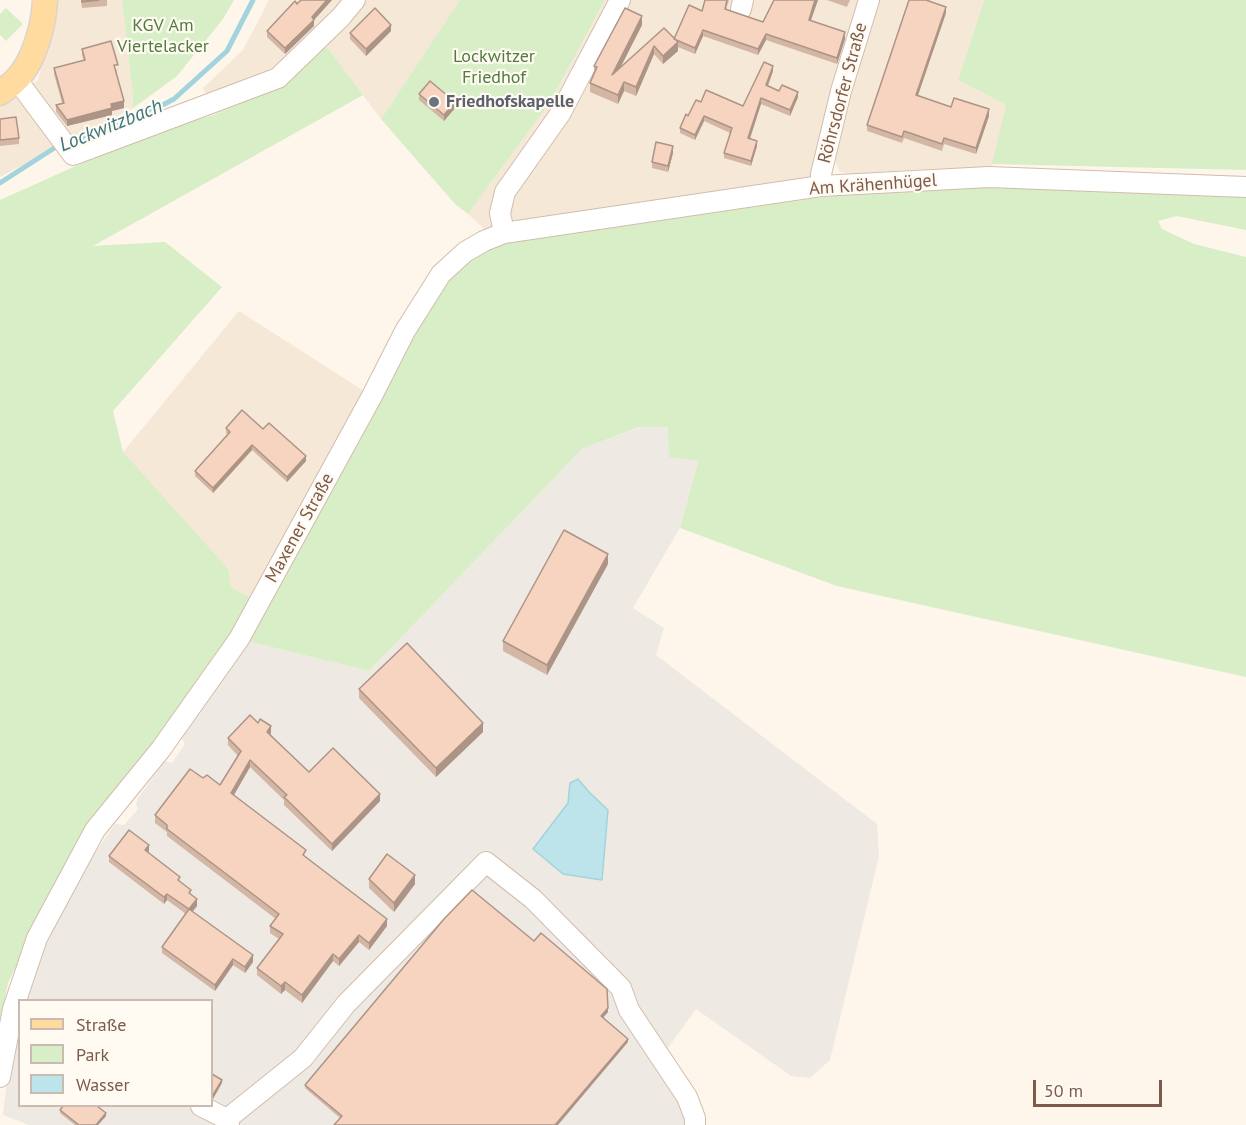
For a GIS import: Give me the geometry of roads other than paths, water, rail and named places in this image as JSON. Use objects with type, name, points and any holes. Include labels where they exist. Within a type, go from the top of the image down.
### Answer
[{"type":"main road","points":[[8,86],[34,50],[44,21],[45,0]]},
{"type":"street","points":[[8,86],[51,124],[73,155],[278,78],[341,17],[355,0]]},
{"type":"street","points":[[504,233],[500,213],[505,192],[560,114],[620,0]]},
{"type":"street","name":"Röhrsdorfer Straße","points":[[821,186],[821,174],[841,91],[868,0]]},
{"type":"street","name":"Am Krähenhügel","points":[[504,233],[821,186],[989,177],[1246,187]]},
{"type":"street","name":"Maxener Straße","points":[[19,999],[37,938],[95,830],[161,748],[239,639],[405,331],[441,274],[465,252],[504,233]]},
{"type":"street","points":[[203,1107],[228,1122],[303,1058],[346,1004],[486,862],[533,899],[621,988],[629,1010],[687,1097],[695,1118],[695,1125]]},
{"type":"street","name":"Maxener Straße","points":[[0,1077],[16,1010]]},
{"type":"water","points":[[578,779],[608,810],[602,880],[563,874],[533,849],[568,803],[570,783]]},
{"type":"waterway","name":"Lockwitzbach","points":[[68,142],[136,119],[174,99],[227,51],[253,0]]},
{"type":"waterway","name":"Lockwitzbach","points":[[0,183],[59,145]]},
{"type":"place","name":"Friedhofskapelle","points":[[434,102]]},
{"type":"park label","name":"KGV Am Viertelacker","points":[[163,36]]},
{"type":"park label","name":"Lockwitzer Friedhof","points":[[494,67]]}]
